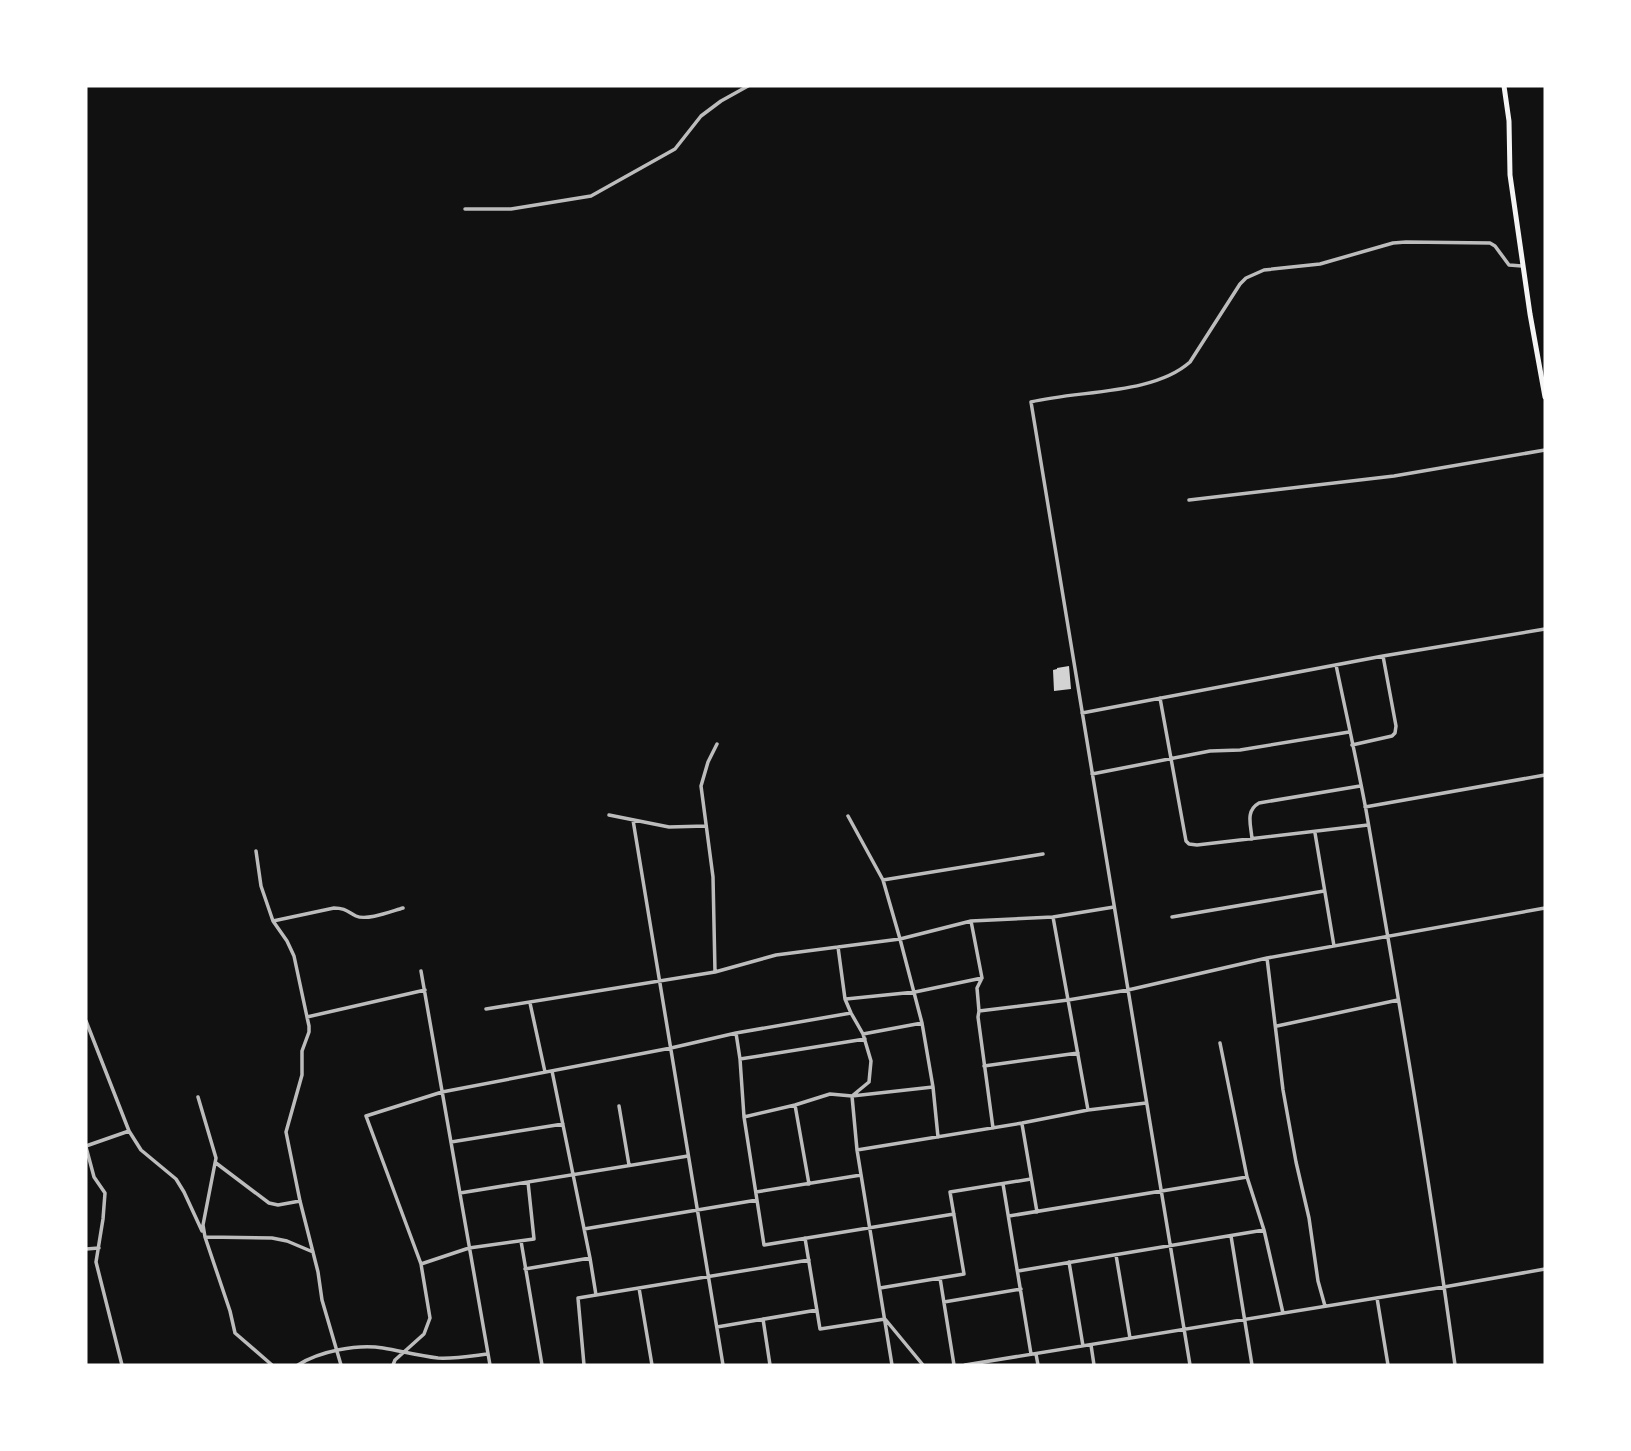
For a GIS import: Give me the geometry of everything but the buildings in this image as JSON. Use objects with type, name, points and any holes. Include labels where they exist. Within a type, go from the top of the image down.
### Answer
[{"type":"main road","points":[[1504,86],[1509,121],[1510,175],[1522,266],[1545,397]]},
{"type":"street","points":[[465,208],[511,209],[591,196],[675,149],[701,116],[748,86]]},
{"type":"street","points":[[1190,1365],[1031,402],[1138,385],[1166,378],[1179,371],[1190,362],[1240,284],[1246,278],[1264,270],[1320,264],[1393,243],[1406,242],[1490,243],[1509,265],[1522,266]]},
{"type":"street","points":[[1189,500],[1394,476],[1545,450]]},
{"type":"street","points":[[1082,713],[1383,656],[1545,629]]},
{"type":"street","points":[[1352,745],[1395,733],[1383,656]]},
{"type":"street","points":[[1336,665],[1388,937],[1455,1365]]},
{"type":"street","points":[[1160,698],[1186,841],[1189,844],[1315,833],[1368,825]]},
{"type":"street","points":[[1092,774],[1210,751],[1240,750],[1349,732]]},
{"type":"street","points":[[715,972],[713,877],[701,786],[717,744]]},
{"type":"street","points":[[1365,807],[1545,775]]},
{"type":"street","points":[[1252,839],[1250,812],[1251,807],[1258,803],[1360,786]]},
{"type":"street","points":[[609,815],[669,827],[706,826]]},
{"type":"street","points":[[848,816],[883,880],[915,992],[933,1087],[937,1137]]},
{"type":"street","points":[[633,820],[723,1365]]},
{"type":"street","points":[[1315,833],[1334,946]]},
{"type":"street","points":[[256,850],[261,886],[273,921],[294,956],[307,1017],[309,1032],[302,1051],[302,1074],[286,1132],[322,1300],[341,1365]]},
{"type":"street","points":[[883,880],[1043,854]]},
{"type":"street","points":[[1172,917],[1324,891]]},
{"type":"street","points":[[486,1009],[715,972],[776,955],[900,939],[971,922],[1053,917],[1114,907]]},
{"type":"street","points":[[273,921],[334,908],[342,908],[358,917],[368,918],[403,908]]},
{"type":"street","points":[[979,1011],[1068,1000],[1267,958],[1545,908]]},
{"type":"street","points":[[1053,917],[1088,1110]]},
{"type":"street","points":[[971,922],[982,978],[977,988],[978,1017],[993,1128]]},
{"type":"street","points":[[838,947],[845,999],[864,1037],[872,1062],[869,1082],[852,1096]]},
{"type":"street","points":[[1267,958],[1283,1090],[1309,1218],[1318,1282],[1325,1306]]},
{"type":"street","points":[[421,971],[490,1365]]},
{"type":"street","points":[[845,999],[915,992],[982,978]]},
{"type":"street","points":[[307,1017],[425,990]]},
{"type":"street","points":[[1277,1026],[1398,1000]]},
{"type":"street","points":[[530,1002],[545,1072]]},
{"type":"street","points":[[393,1365],[395,1360],[424,1334],[430,1318],[421,1264],[366,1116],[442,1092],[736,1033],[851,1013]]},
{"type":"street","points":[[86,1021],[129,1132],[141,1150],[176,1179],[184,1192],[205,1237],[235,1333],[272,1365]]},
{"type":"street","points":[[740,1059],[864,1037],[922,1023]]},
{"type":"street","points":[[736,1033],[744,1117],[764,1245],[954,1214]]},
{"type":"street","points":[[1220,1043],[1247,1177],[1264,1230],[1283,1313]]},
{"type":"street","points":[[984,1066],[1078,1053]]},
{"type":"street","points":[[552,1071],[596,1295]]},
{"type":"street","points":[[744,1117],[830,1094],[852,1096],[933,1087]]},
{"type":"street","points":[[852,1096],[857,1150],[892,1365]]},
{"type":"street","points":[[198,1097],[216,1163],[203,1224],[205,1237]]},
{"type":"street","points":[[857,1150],[1022,1124],[1088,1110],[1146,1103]]},
{"type":"street","points":[[795,1105],[809,1184]]},
{"type":"street","points":[[619,1106],[629,1165]]},
{"type":"street","points":[[451,1142],[563,1124]]},
{"type":"street","points":[[1022,1124],[1037,1212]]},
{"type":"street","points":[[122,1365],[96,1262],[105,1193],[94,1177],[86,1147],[129,1132]]},
{"type":"street","points":[[460,1193],[688,1156]]},
{"type":"street","points":[[216,1163],[269,1203],[278,1205],[300,1201]]},
{"type":"street","points":[[755,1192],[861,1175]]},
{"type":"street","points":[[1009,1216],[1247,1177]]},
{"type":"street","points":[[880,1288],[964,1274],[950,1192],[1031,1179]]},
{"type":"street","points":[[421,1264],[469,1248],[534,1239],[528,1182]]},
{"type":"street","points":[[1003,1184],[1017,1271],[1038,1365]]},
{"type":"street","points":[[584,1228],[757,1200]]},
{"type":"street","points":[[1017,1271],[1264,1230]]},
{"type":"street","points":[[1231,1236],[1252,1365]]},
{"type":"street","points":[[205,1237],[272,1238],[313,1252]]},
{"type":"street","points":[[805,1238],[820,1329],[885,1319]]},
{"type":"street","points":[[521,1241],[542,1365]]},
{"type":"street","points":[[86,1249],[99,1248]]},
{"type":"street","points":[[1116,1255],[1130,1338]]},
{"type":"street","points":[[525,1269],[590,1258]]},
{"type":"street","points":[[584,1365],[578,1298],[809,1260]]},
{"type":"street","points":[[1069,1262],[1083,1346]]},
{"type":"street","points":[[967,1365],[1545,1269]]},
{"type":"street","points":[[940,1278],[954,1365]]},
{"type":"street","points":[[639,1288],[652,1365]]},
{"type":"street","points":[[944,1301],[1021,1289]]},
{"type":"street","points":[[1377,1298],[1388,1365]]},
{"type":"street","points":[[717,1327],[817,1310]]},
{"type":"street","points":[[762,1319],[770,1365]]},
{"type":"street","points":[[885,1319],[923,1365]]},
{"type":"street","points":[[1091,1345],[1094,1365]]},
{"type":"street","points":[[298,1365],[305,1360],[338,1350],[360,1347],[441,1358],[488,1354]]}]
